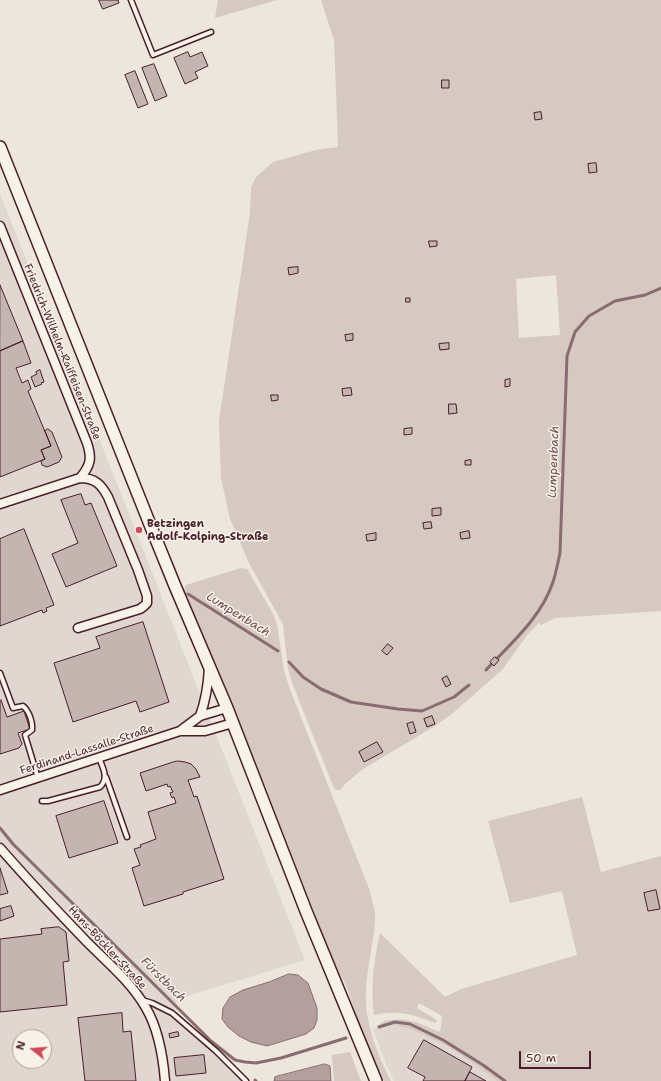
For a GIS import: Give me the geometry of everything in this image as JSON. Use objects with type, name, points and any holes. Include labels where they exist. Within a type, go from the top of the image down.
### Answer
[{"type":"main road","points":[[0,147],[154,533],[227,708],[306,911],[376,1081]]},
{"type":"street","name":"Friedrich-Wilhelm-Raiffeisen-Straße","points":[[0,226],[87,443],[90,453],[90,462],[86,471],[80,478]]},
{"type":"street","points":[[0,504],[80,478],[88,478],[96,481],[103,488],[138,570],[148,599],[147,603],[140,609],[78,628]]},
{"type":"street","points":[[200,716],[205,703],[208,688],[209,667]]},
{"type":"street","name":"Ferdinand-Lassalle-Straße","points":[[180,732],[188,724],[200,716],[227,708]]},
{"type":"street","name":"Ferdinand-Lassalle-Straße","points":[[0,790],[180,732],[205,731],[233,724]]},
{"type":"street","name":"Hans-Böckler-Straße","points":[[0,848],[46,900],[125,980],[141,1000],[150,1016],[158,1037],[166,1081]]},
{"type":"lane","points":[[131,0],[153,55],[211,32]]},
{"type":"lane","points":[[0,673],[13,708],[23,706],[26,709],[33,726],[32,730],[25,735],[38,778]]},
{"type":"lane","points":[[99,758],[127,837]]},
{"type":"lane","points":[[42,801],[48,801],[100,787],[104,782],[105,775]]},
{"type":"lane","points":[[141,1000],[152,1003],[172,1013],[216,1051],[246,1081]]},
{"type":"shaded area","points":[[218,0],[277,0],[215,18]]},
{"type":"shaded area","points":[[321,0],[661,0],[661,611],[556,618],[541,625],[539,623],[528,634],[502,670],[453,713],[435,726],[363,769],[340,790],[336,790],[333,786],[293,685],[288,669],[283,624],[249,563],[230,519],[221,478],[219,421],[250,213],[251,188],[256,177],[273,162],[316,150],[338,147],[334,40]],"holes":[[[556,275],[560,335],[519,338],[516,279]]]},
{"type":"shaded area","points":[[0,194],[118,486],[305,960],[178,999],[173,1013],[246,1081],[0,1081]]},
{"type":"shaded area","points":[[241,568],[247,569],[272,612],[277,624],[284,670],[289,687],[370,891],[375,913],[375,922],[366,990],[367,1014],[372,1037],[391,1081],[384,1081],[360,1025],[346,985],[335,965],[236,713],[183,593],[186,585]]},
{"type":"shaded area","points":[[582,797],[601,872],[661,856],[661,1081],[497,1081],[445,1045],[410,1029],[395,1025],[376,1027],[384,1021],[400,1019],[416,1022],[439,1032],[441,1028],[442,1016],[419,1003],[417,1008],[437,1020],[435,1023],[419,1017],[398,1013],[374,1015],[372,995],[373,974],[380,933],[445,997],[461,989],[577,955],[562,891],[510,903],[488,821]]},
{"type":"shaded area","points":[[289,974],[298,975],[308,983],[317,1008],[317,1020],[314,1028],[306,1034],[267,1046],[251,1042],[239,1036],[228,1027],[222,1019],[223,1008],[230,997],[243,990]]},
{"type":"shaded area","points":[[395,1025],[410,1029],[445,1045],[497,1081],[394,1081],[373,1029]]},
{"type":"shaded area","points":[[350,1052],[361,1081],[334,1081],[332,1055]]},
{"type":"shaded area","points":[[325,1064],[330,1066],[331,1081],[274,1081],[275,1077]]},
{"type":"building","points":[[99,0],[118,0],[119,3],[103,9]]},
{"type":"building","points":[[188,52],[190,57],[202,52],[208,66],[195,72],[198,78],[185,84],[174,58]]},
{"type":"building","points":[[154,64],[167,96],[155,101],[142,68]]},
{"type":"building","points":[[135,71],[148,104],[138,108],[125,75]]},
{"type":"building","points":[[442,80],[449,80],[449,88],[442,88]]},
{"type":"building","points":[[541,112],[542,119],[535,120],[534,113]]},
{"type":"building","points":[[596,163],[597,172],[589,173],[588,164]]},
{"type":"building","points":[[429,241],[437,241],[437,246],[430,247]]},
{"type":"building","points":[[298,267],[298,273],[289,275],[288,268]]},
{"type":"building","points":[[0,285],[23,341],[0,351]]},
{"type":"building","points":[[406,298],[410,298],[410,302],[406,302]]},
{"type":"building","points":[[353,334],[353,340],[346,341],[345,335]]},
{"type":"building","points":[[23,341],[31,363],[16,368],[22,383],[28,380],[31,389],[28,391],[51,446],[41,450],[45,459],[0,477],[0,351]]},
{"type":"building","points":[[449,343],[449,349],[440,350],[439,344]]},
{"type":"building","points":[[40,370],[44,382],[35,387],[31,377],[37,374],[36,372]]},
{"type":"building","points":[[510,379],[510,386],[505,387],[505,380]]},
{"type":"building","points":[[351,388],[352,395],[343,396],[342,389]]},
{"type":"building","points":[[271,395],[278,395],[278,400],[272,401]]},
{"type":"building","points":[[449,404],[456,404],[457,413],[449,414]]},
{"type":"building","points":[[412,428],[412,434],[404,435],[404,429]]},
{"type":"building","points":[[48,429],[52,432],[62,457],[59,462],[47,467],[42,465],[41,461],[45,459],[41,450],[51,446],[45,431]]},
{"type":"building","points":[[471,460],[471,465],[465,465],[465,461]]},
{"type":"building","points":[[81,494],[85,505],[91,503],[117,566],[66,587],[52,554],[78,543],[61,500]]},
{"type":"building","points":[[441,508],[441,515],[432,516],[432,509]]},
{"type":"building","points":[[431,522],[432,528],[424,529],[423,523]]},
{"type":"building","points":[[24,529],[54,605],[46,608],[47,611],[43,613],[42,610],[0,626],[0,539]]},
{"type":"building","points":[[469,531],[470,538],[461,539],[460,533]]},
{"type":"building","points":[[376,533],[376,540],[367,541],[366,535]]},
{"type":"building","points":[[143,622],[169,702],[140,712],[136,701],[73,722],[54,663],[100,648],[96,637]]},
{"type":"building","points":[[388,644],[393,648],[387,655],[382,651]]},
{"type":"building","points":[[495,657],[499,660],[494,666],[490,662]]},
{"type":"building","points":[[447,676],[451,684],[446,687],[442,679]]},
{"type":"building","points":[[1,700],[7,717],[24,711],[30,729],[18,733],[22,744],[19,748],[0,754],[0,701]]},
{"type":"building","points":[[432,716],[435,724],[427,727],[424,719]]},
{"type":"building","points":[[413,722],[416,732],[410,734],[407,724]]},
{"type":"building","points":[[377,742],[383,752],[364,762],[359,752]]},
{"type":"building","points":[[178,761],[191,764],[196,769],[200,777],[188,780],[194,797],[197,796],[224,879],[144,906],[132,868],[140,865],[134,849],[156,839],[148,812],[176,803],[174,797],[172,798],[170,793],[173,792],[167,784],[146,791],[140,773]]},
{"type":"building","points":[[104,801],[118,843],[69,858],[56,816]]},
{"type":"building","points":[[0,868],[8,893],[0,895]]},
{"type":"building","points":[[656,890],[660,909],[648,911],[644,893]]},
{"type":"building","points":[[11,906],[14,916],[0,921],[0,909]]},
{"type":"building","points":[[59,927],[66,932],[69,961],[63,962],[67,1005],[0,1012],[0,939],[42,934],[41,929]]},
{"type":"building","points":[[122,1013],[123,1032],[131,1031],[136,1081],[85,1081],[78,1018]]},
{"type":"building","points":[[178,1032],[179,1036],[170,1038],[169,1034]]},
{"type":"building","points":[[424,1040],[472,1067],[465,1081],[423,1081],[425,1077],[408,1068]]},
{"type":"building","points":[[204,1055],[206,1073],[176,1076],[174,1058]]},
{"type":"building","points":[[470,1072],[486,1081],[465,1081]]},
{"type":"waterway","name":"Lumpenbach","points":[[486,670],[533,619],[548,595],[555,575],[560,553],[567,356],[575,332],[589,316],[615,301],[645,295],[661,288]]},
{"type":"waterway","name":"Lumpenbach","points":[[188,594],[278,651]]},
{"type":"waterway","name":"Lumpenbach","points":[[289,662],[303,677],[321,689],[351,702],[398,709],[422,711],[454,697],[469,685]]},
{"type":"waterway","name":"Fürstbach","points":[[0,828],[13,844],[211,1041],[235,1060],[256,1063],[281,1058],[346,1038]]},
{"type":"waterway","name":"Fürstbach","points":[[379,1027],[395,1022],[410,1024],[443,1040],[483,1065],[505,1081]]},
{"type":"place","name":"Betzingen Adolf-Kolping-Straße","points":[[139,530]]}]
